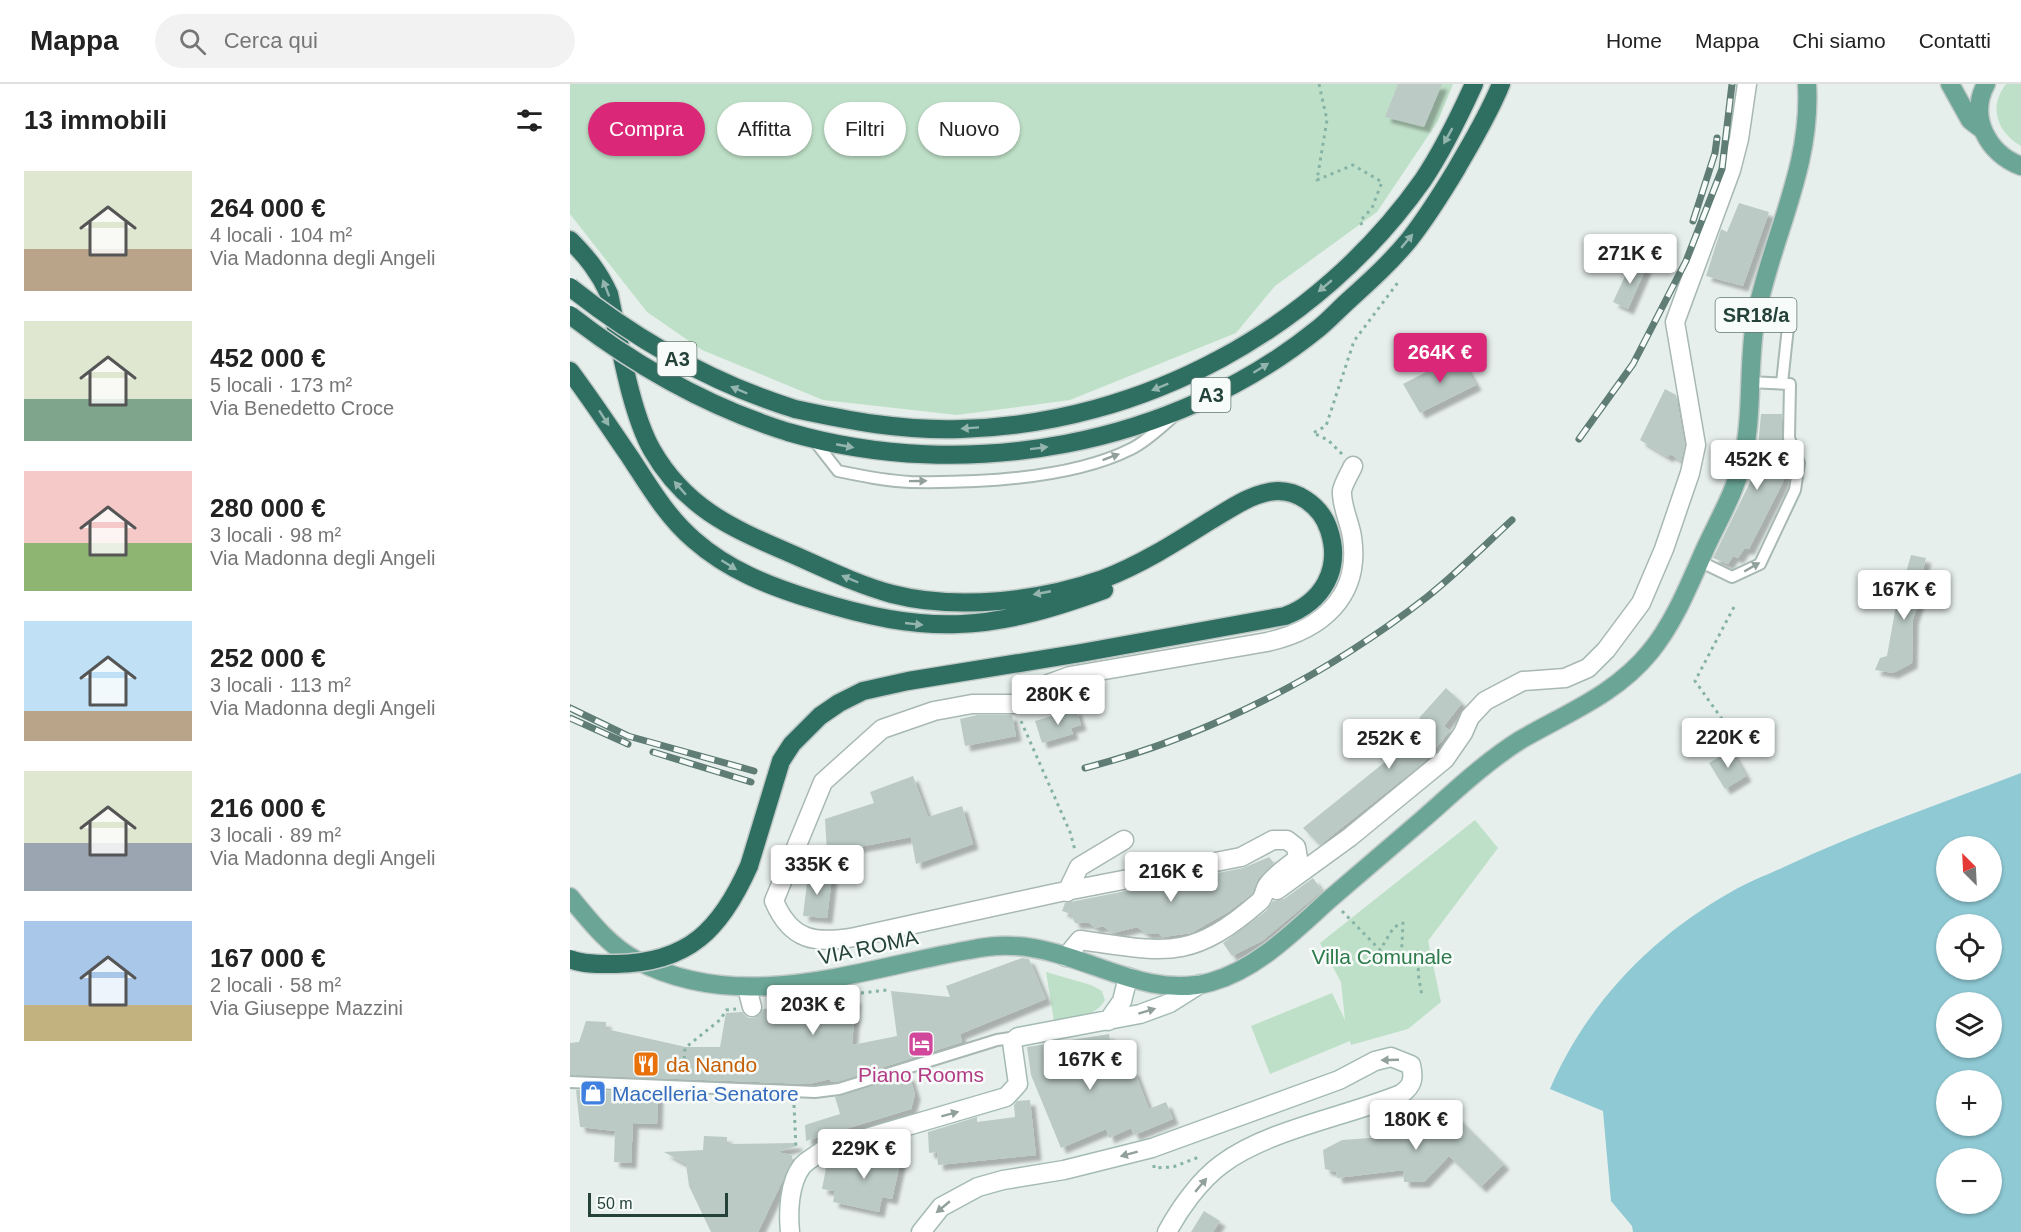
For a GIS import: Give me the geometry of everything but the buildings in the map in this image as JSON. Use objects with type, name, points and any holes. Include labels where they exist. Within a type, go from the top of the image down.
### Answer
[{"type":"highway","name":"A3","points":[[570,287],[625,329],[710,378],[752,396],[795,409],[885,426],[961,429],[1001,426],[1081,414],[1142,394],[1201,369],[1241,348],[1302,306],[1372,240],[1423,179],[1460,115],[1474,84]]},
{"type":"highway","name":"A3","points":[[570,315],[606,343],[686,391],[745,418],[813,439],[896,453],[974,455],[1015,452],[1096,438],[1186,406],[1238,381],[1287,352],[1320,328],[1378,275],[1430,212],[1487,118],[1501,84]]},
{"type":"highway","points":[[570,240],[592,262],[609,294],[636,410],[652,451],[688,497],[731,528],[858,583],[893,594],[937,601],[1017,598],[1079,586],[1113,575],[1156,554],[1238,504],[1256,496],[1280,491],[1306,499],[1318,509],[1328,525],[1334,543],[1334,563],[1317,597],[1304,610],[1271,621],[908,681],[863,691],[839,703],[820,716],[792,744],[781,761],[749,866],[725,914],[690,946],[666,957],[634,964],[596,964],[570,960]]},
{"type":"highway","points":[[570,371],[661,505],[694,540],[747,575],[772,587],[838,608],[892,622],[930,626],[968,626],[1010,620],[1122,583],[1156,554]]},
{"type":"main road","name":"SR18/a","points":[[1200,984],[1228,976],[1258,958],[1496,756],[1601,697],[1649,654],[1661,638],[1700,561],[1742,465],[1747,438],[1749,382],[1757,313],[1800,173],[1808,118],[1808,84]]},
{"type":"main road","points":[[1950,84],[1970,120],[1983,130]]},
{"type":"main road","points":[[1986,84],[1980,102],[1983,130],[1990,144],[2001,156],[2021,166]]},
{"type":"main road","name":"VIA ROMA","points":[[570,897],[596,928],[634,959],[697,980],[747,988],[781,987],[974,949],[1014,946],[1066,957],[1128,977],[1165,985],[1200,984]]},
{"type":"street","points":[[1066,957],[1080,940],[1149,950],[1174,950],[1199,944],[1220,932],[1324,856],[1423,779],[1445,759],[1463,733],[1470,717],[1485,701],[1523,681],[1565,678],[1588,668],[1606,651],[1641,603],[1664,549],[1690,473],[1696,445],[1675,322],[1731,170],[1739,140],[1747,84]]},
{"type":"street","points":[[1262,900],[1268,885],[1298,858],[1296,848],[1287,840],[1273,840],[1241,857],[827,941],[813,939],[790,928],[781,918],[774,901],[823,782],[882,729],[934,711],[972,704],[1015,704],[1048,684],[1070,676],[1289,637],[1311,627],[1329,614],[1341,598],[1353,568],[1352,536],[1342,491],[1353,466]]},
{"type":"street","points":[[1067,892],[1079,867],[1124,840]]},
{"type":"street","points":[[1108,1021],[1122,1001],[1128,977]]},
{"type":"street","points":[[790,1232],[790,1201],[803,1165],[833,1146],[1006,1097],[1018,1084],[1012,1042],[1018,1037],[1108,1021],[1161,1006],[1200,984]]},
{"type":"street","points":[[747,988],[752,1008]]},
{"type":"street","points":[[921,1232],[941,1207],[978,1187],[1004,1180],[1064,1170],[1152,1148],[1339,1080],[1375,1061],[1391,1057],[1411,1065],[1413,1080],[1401,1094],[1257,1145],[1222,1164],[1205,1179],[1167,1232]]},
{"type":"lane","points":[[1782,383],[1788,327]]},
{"type":"lane","points":[[1700,561],[1732,577],[1760,564],[1795,490],[1799,463],[1789,438],[1790,384],[1749,382]]},
{"type":"lane","points":[[813,439],[838,471],[910,482],[1004,478],[1079,466],[1129,450],[1143,442],[1186,406]]},
{"type":"lane","points":[[570,1082],[815,1092],[839,1089],[997,1040],[1018,1037]]},
{"type":"path","points":[[1319,84],[1327,120],[1317,180],[1353,165],[1382,182],[1372,208],[1360,221],[1366,232]]},
{"type":"path","points":[[1353,466],[1328,440],[1313,433],[1326,426],[1353,341],[1399,281]]},
{"type":"path","points":[[1734,607],[1695,681],[1746,753]]},
{"type":"path","points":[[1015,704],[1070,832],[1079,867]]},
{"type":"path","points":[[1330,899],[1380,950],[1394,927],[1404,923],[1401,963],[1420,950],[1418,973],[1422,996]]},
{"type":"path","points":[[792,1106],[796,1152],[803,1165]]},
{"type":"path","points":[[1152,1148],[1155,1168],[1173,1167],[1206,1155]]},
{"type":"green space","points":[[570,84],[1453,84],[1438,121],[1377,212],[1275,286],[1236,333],[1070,400],[957,415],[823,400],[702,350],[647,312],[570,214]]},
{"type":"green space","points":[[2006,84],[2021,84],[2021,146],[2006,134],[1998,118],[1997,101]]},
{"type":"green space","name":"Villa Comunale","points":[[1475,820],[1498,848],[1428,941],[1441,1002],[1408,1029],[1351,1045],[1350,1041],[1270,1074],[1251,1026],[1332,993],[1345,1020],[1341,982],[1320,943]]},
{"type":"green space","points":[[1046,972],[1091,985],[1102,991],[1105,1000],[1101,1006],[1089,1014],[1054,1021]]},
{"type":"water","points":[[2021,773],[2021,1232],[1633,1232],[1632,1226],[1611,1201],[1603,1111],[1550,1089],[1582,1029],[1624,976],[1648,952],[1702,910],[1737,888],[1842,841]]},
{"type":"railway","points":[[1579,439],[1633,364],[1686,261],[1722,169],[1732,84]]},
{"type":"railway","points":[[1693,221],[1715,153],[1717,138]]},
{"type":"railway","points":[[1085,768],[1177,739],[1265,700],[1308,677],[1349,652],[1427,597],[1512,520]]},
{"type":"railway","points":[[570,708],[628,736],[754,771]]},
{"type":"railway","points":[[570,718],[628,744]]},
{"type":"railway","points":[[653,752],[751,782]]},
{"type":"place","name":"Piano Rooms","points":[[921,1044]]},
{"type":"place","name":"da Nando","points":[[646,1064]]},
{"type":"place","name":"Macelleria Senatore","points":[[593,1093]]}]
